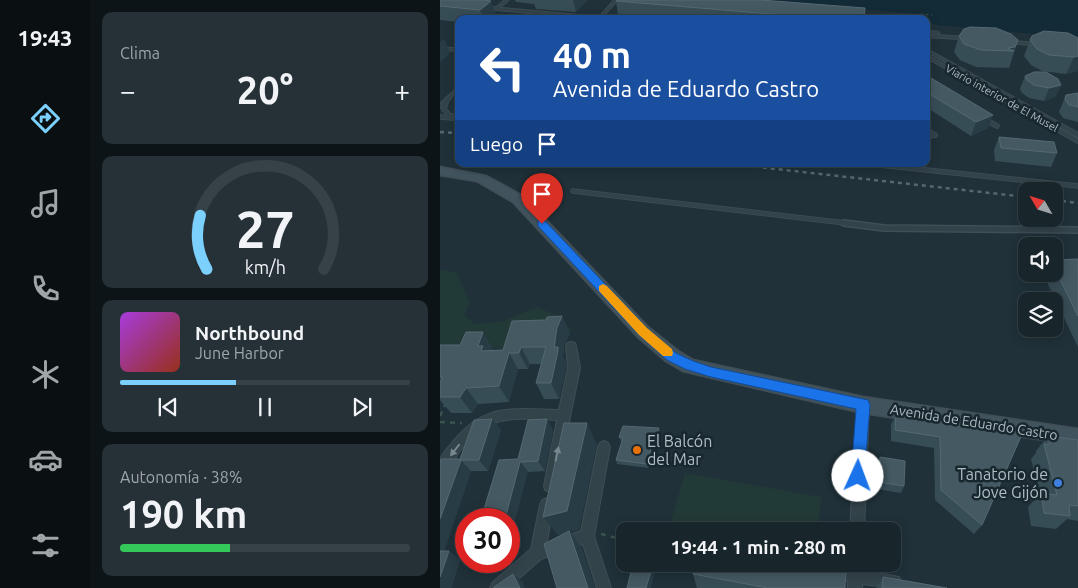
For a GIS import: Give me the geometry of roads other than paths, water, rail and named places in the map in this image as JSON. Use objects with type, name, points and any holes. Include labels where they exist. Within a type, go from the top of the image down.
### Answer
[{"type":"street","name":"Avenida de Eduardo Castro","points":[[440,171],[480,176],[498,185],[518,199],[643,332],[678,360],[711,372],[863,405],[1078,438]]},
{"type":"street","points":[[537,553],[574,368],[571,346]]},
{"type":"street","points":[[857,522],[863,405]]},
{"type":"street","points":[[440,470],[470,431],[485,420],[506,414],[564,415]]},
{"type":"street","points":[[604,447],[587,536],[604,588]]},
{"type":"street","points":[[497,588],[537,553],[587,536]]},
{"type":"street","points":[[834,572],[905,584]]},
{"type":"lane","points":[[496,9],[508,0]]},
{"type":"lane","points":[[603,15],[616,0]]},
{"type":"lane","points":[[487,8],[562,15]]},
{"type":"lane","points":[[930,32],[970,35]]},
{"type":"lane","points":[[930,37],[966,38]]},
{"type":"lane","points":[[1003,41],[1040,43],[1009,39]]},
{"type":"lane","points":[[440,48],[455,50]]},
{"type":"lane","points":[[930,52],[1078,135]]},
{"type":"lane","name":"Viario interior de El Musel","points":[[930,58],[1078,141]]},
{"type":"lane","points":[[440,104],[455,91]]},
{"type":"lane","points":[[447,98],[444,109],[455,117]]},
{"type":"lane","points":[[981,116],[997,126]]},
{"type":"lane","points":[[440,117],[455,119]]},
{"type":"lane","points":[[898,167],[1078,186]]},
{"type":"lane","points":[[573,191],[884,228],[1078,230]]},
{"type":"water","points":[[740,0],[1078,0],[1078,38],[936,25],[930,22],[930,15]]},
{"type":"railway","points":[[440,132],[455,133]]},
{"type":"railway","points":[[758,167],[1018,196]]},
{"type":"railway","points":[[1063,201],[1078,203]]},
{"type":"place","name":"El Balcón del Mar","points":[[637,450]]},
{"type":"place","name":"Tanatorio de Jove Gijón","points":[[1058,483]]}]
